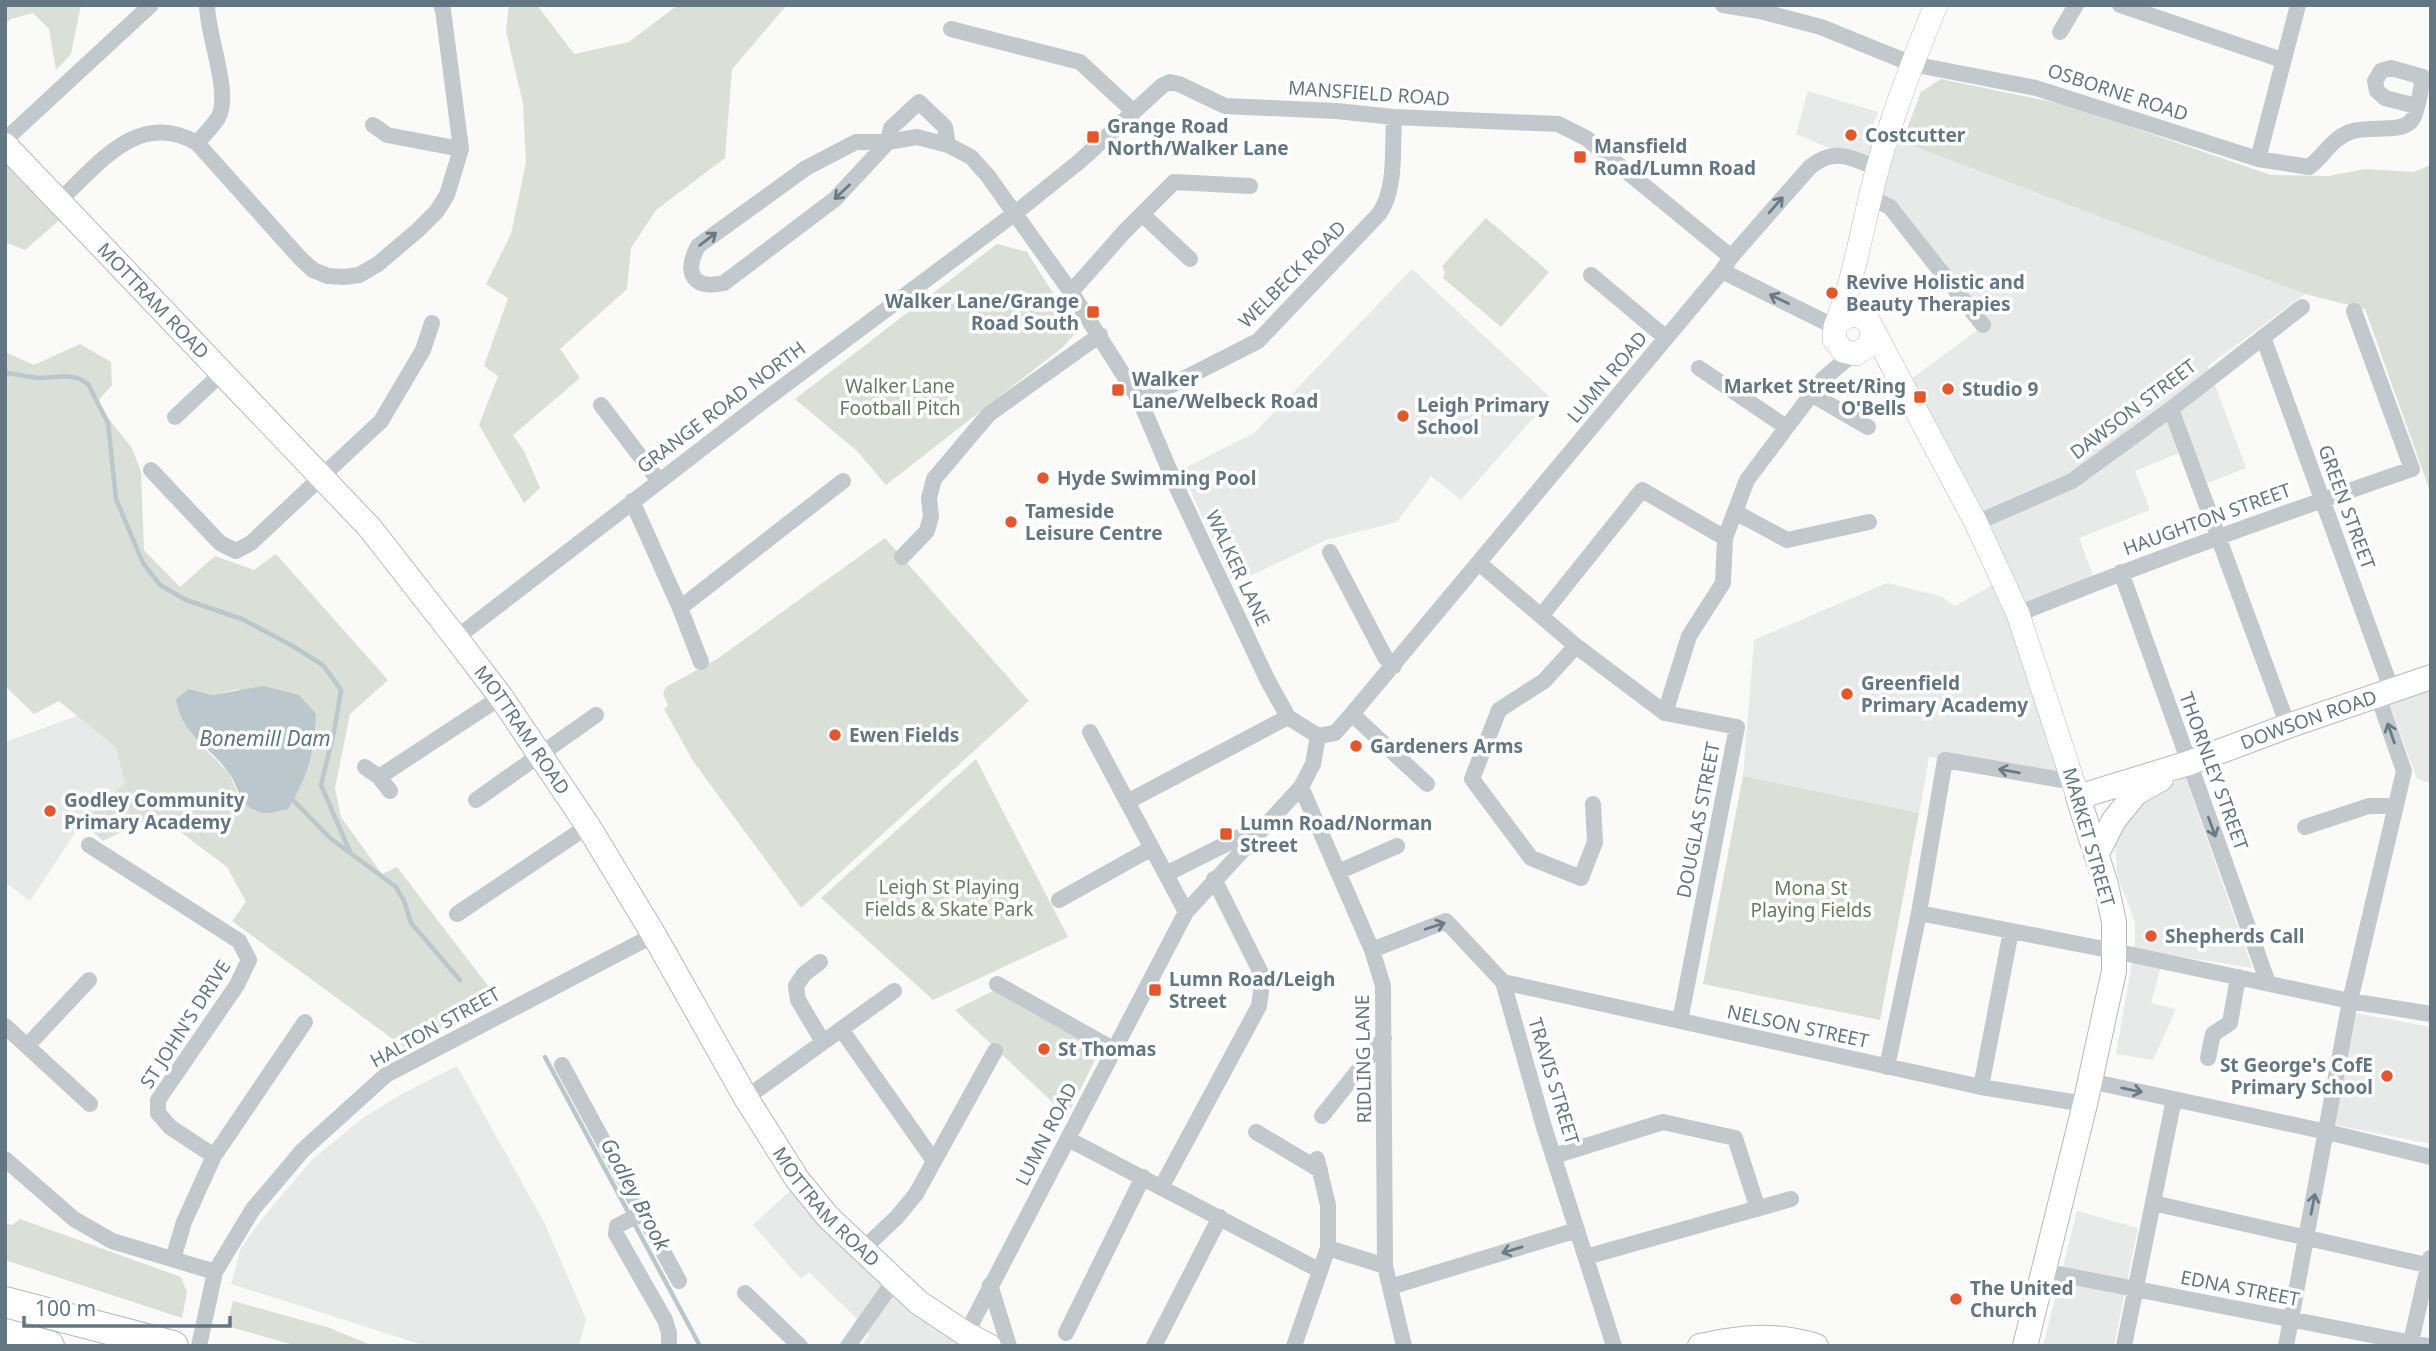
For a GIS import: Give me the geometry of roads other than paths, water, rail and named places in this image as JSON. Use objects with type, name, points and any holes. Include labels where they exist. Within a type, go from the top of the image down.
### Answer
[{"type":"highway","points":[[5,1302],[173,1346]]},
{"type":"highway","points":[[5,1334],[49,1346]]},
{"type":"main road","points":[[1835,330],[1850,315],[1862,317],[1869,325],[1872,340],[1870,345],[1855,354],[1843,351],[1835,330],[1878,168],[1908,75],[1936,5]]},
{"type":"main road","name":"MOTTRAM ROAD","points":[[5,143],[370,528],[456,638],[501,697],[588,826],[654,935],[746,1098],[797,1179],[828,1217],[918,1303],[989,1346]]},
{"type":"main road","name":"MARKET STREET","points":[[1857,255],[1860,299],[1869,325],[1976,523],[2018,614],[2097,853],[2114,922],[2114,971],[2088,1092],[2025,1346]]},
{"type":"main road","name":"MARKET STREET","points":[[1855,354],[1878,369],[1908,395]]},
{"type":"main road","name":"DOWSON ROAD","points":[[2078,795],[2189,763],[2431,677]]},
{"type":"main road","name":"DOWSON ROAD","points":[[2097,853],[2114,820],[2136,793],[2189,763]]},
{"type":"main road","points":[[2078,795],[2094,808],[2136,793]]},
{"type":"main road","points":[[1700,1346],[1746,1338],[1785,1337],[1816,1346]]},
{"type":"street","points":[[5,143],[151,5]]},
{"type":"street","points":[[197,143],[219,116],[223,98],[207,22],[207,5]]},
{"type":"street","points":[[60,201],[117,148],[135,136],[167,132],[197,143],[313,270],[328,276],[359,275],[378,264],[437,211],[447,195],[461,149],[441,5]]},
{"type":"street","name":"OSBORNE ROAD","points":[[1723,5],[1760,10],[1821,27],[1908,75],[2036,88],[2258,159],[2309,167],[2320,159],[2332,141],[2351,131],[2368,127],[2401,128],[2412,120],[2416,106]]},
{"type":"street","points":[[2060,32],[2076,5]]},
{"type":"street","points":[[2120,5],[2282,60]]},
{"type":"street","points":[[2258,159],[2298,5]]},
{"type":"street","points":[[951,29],[1080,62],[1134,112]]},
{"type":"street","name":"MANSFIELD ROAD","points":[[1014,214],[1080,161],[1163,85],[1170,82],[1225,106],[1558,124],[1586,138],[1727,264],[1835,330]]},
{"type":"street","points":[[888,142],[835,199],[724,283],[712,286],[699,282],[691,272],[690,261],[698,246],[806,168],[856,142],[888,142],[916,137],[948,145],[945,127],[919,102],[891,128],[888,142]]},
{"type":"street","name":"WELBECK ROAD","points":[[1140,401],[1258,341],[1379,214],[1389,190],[1394,117]]},
{"type":"street","points":[[373,125],[387,135],[461,149]]},
{"type":"street","name":"WALKER LANE","points":[[948,145],[971,157],[988,176],[1100,335],[1140,401],[1184,502],[1268,681],[1288,717],[1326,734]]},
{"type":"street","name":"LUMN ROAD","points":[[966,1334],[1186,912],[1301,787],[1326,734],[1352,714],[1394,666],[1798,179],[1818,160],[1836,154],[1878,168]]},
{"type":"street","points":[[1071,292],[1125,231],[1174,183],[1251,186]]},
{"type":"street","points":[[1871,198],[1890,207],[1983,325]]},
{"type":"street","name":"GRANGE ROAD NORTH","points":[[456,638],[632,501],[1014,214]]},
{"type":"street","points":[[1143,215],[1190,259]]},
{"type":"street","points":[[1591,275],[1666,338]]},
{"type":"street","name":"DAWSON STREET","points":[[1976,523],[2072,481],[2171,409],[2302,307]]},
{"type":"street","name":"HAUGHTON STREET","points":[[2018,614],[2217,536],[2412,469],[2354,311]]},
{"type":"street","points":[[151,470],[220,542],[236,551],[251,543],[381,421],[423,350],[432,323]]},
{"type":"street","points":[[1823,379],[1835,330]]},
{"type":"street","points":[[902,557],[927,531],[931,516],[929,498],[934,479],[989,414],[1100,335]]},
{"type":"street","name":"GREEN STREET","points":[[2263,337],[2385,693],[2404,771],[2395,806]]},
{"type":"street","points":[[1665,713],[1689,636],[1723,583],[1725,538],[1747,480],[1823,379],[1855,354]]},
{"type":"street","points":[[1699,368],[1786,426]]},
{"type":"street","points":[[175,417],[222,373]]},
{"type":"street","points":[[1811,394],[1868,427]]},
{"type":"street","points":[[601,405],[659,481]]},
{"type":"street","points":[[2171,409],[2288,726]]},
{"type":"street","points":[[680,608],[843,481]]},
{"type":"street","points":[[1542,615],[1642,490],[1725,538]]},
{"type":"street","points":[[632,501],[701,662]]},
{"type":"street","points":[[1735,512],[1787,540],[1869,522]]},
{"type":"street","points":[[1330,552],[1385,657],[1394,666]]},
{"type":"street","name":"DOUGLAS STREET","points":[[1479,563],[1576,646],[1665,713],[1737,727],[1680,1021]]},
{"type":"street","name":"THORNLEY STREET","points":[[2122,572],[2268,984]]},
{"type":"street","points":[[1576,646],[1544,681],[1499,710],[1472,779],[1531,858],[1581,878],[1595,842],[1593,804]]},
{"type":"street","points":[[379,777],[501,697]]},
{"type":"street","points":[[1352,714],[1427,784]]},
{"type":"street","points":[[476,800],[596,715]]},
{"type":"street","points":[[1128,802],[1288,717]]},
{"type":"street","points":[[1090,732],[1186,912]]},
{"type":"street","points":[[1887,1067],[1919,913],[1945,760],[2078,795]]},
{"type":"street","points":[[365,767],[379,777],[390,792]]},
{"type":"street","name":"RIDLING LANE","points":[[1301,787],[1372,950],[1383,986],[1385,1266],[1404,1346]]},
{"type":"street","points":[[2286,1346],[2350,1001],[2395,806],[2369,806],[2305,827]]},
{"type":"street","name":"LUMN ROAD","points":[[1166,874],[1267,823]]},
{"type":"street","points":[[457,914],[588,826]]},
{"type":"street","name":"ST JOHN'S DRIVE","points":[[89,845],[239,941],[250,960],[237,985],[158,1100],[158,1113],[170,1127],[214,1156]]},
{"type":"street","points":[[1338,872],[1397,846]]},
{"type":"street","points":[[1059,901],[1152,848]]},
{"type":"street","points":[[1162,1186],[1259,1006],[1263,977],[1214,879]]},
{"type":"street","points":[[1919,913],[2350,1001],[2431,1014]]},
{"type":"street","name":"TRAVIS STREET","points":[[1372,950],[1446,921],[1503,982],[1614,1346]]},
{"type":"street","points":[[1981,1087],[2011,931]]},
{"type":"street","name":"HALTON STREET","points":[[201,1338],[215,1272],[253,1209],[303,1150],[386,1075],[654,935]]},
{"type":"street","points":[[820,962],[804,974],[796,986],[798,1000],[823,1042]]},
{"type":"street","points":[[2208,1058],[2213,1034],[2230,1023],[2238,977]]},
{"type":"street","points":[[27,1046],[89,980]]},
{"type":"street","name":"NELSON STREET","points":[[1503,982],[1981,1087],[2174,1099],[2431,1157]]},
{"type":"street","points":[[997,984],[1113,1049]]},
{"type":"street","points":[[746,1098],[894,991]]},
{"type":"street","points":[[173,1259],[184,1222],[214,1156],[305,1022]]},
{"type":"street","points":[[5,1026],[90,1104]]},
{"type":"street","points":[[841,1028],[934,1161]]},
{"type":"street","points":[[1322,1116],[1384,1038]]},
{"type":"street","points":[[861,1251],[897,1217],[916,1194],[995,1051]]},
{"type":"street","points":[[562,1065],[679,1281]]},
{"type":"street","points":[[2124,1346],[2174,1099]]},
{"type":"street","points":[[1554,1156],[1663,1122],[1735,1138],[1758,1209]]},
{"type":"street","points":[[1256,1132],[1319,1164],[1328,1205],[1328,1248],[1294,1346]]},
{"type":"street","points":[[1068,1139],[1319,1270]]},
{"type":"street","points":[[6,1161],[74,1219],[112,1241],[215,1272]]},
{"type":"street","points":[[1066,1333],[1143,1177]]},
{"type":"street","points":[[1586,1257],[1791,1199]]},
{"type":"street","points":[[2153,1203],[2306,1238],[2430,1262],[2411,1344]]},
{"type":"street","points":[[641,1213],[617,1226],[616,1234],[665,1320],[669,1346]]},
{"type":"street","points":[[1154,1346],[1220,1217]]},
{"type":"street","points":[[1390,1287],[1577,1230]]},
{"type":"street","points":[[1328,1248],[1385,1266]]},
{"type":"street","name":"EDNA STREET","points":[[2043,1271],[2428,1346]]},
{"type":"street","points":[[848,1346],[894,1281]]},
{"type":"street","points":[[990,1285],[1009,1346]]},
{"type":"street","points":[[744,1293],[800,1346]]},
{"type":"water","name":"Bonemill Dam","points":[[263,686],[299,695],[316,714],[312,752],[301,785],[288,809],[268,813],[256,811],[246,804],[229,773],[184,722],[176,699],[189,689],[212,695]]},
{"type":"waterway","points":[[5,373],[39,378],[64,376],[88,384],[108,423],[116,499],[143,563],[160,585],[186,600],[242,619],[323,665],[341,690],[321,785],[350,852]]},
{"type":"waterway","name":"Godley Brook","points":[[293,800],[330,838],[396,887],[411,923],[460,980]]},
{"type":"waterway","name":"Godley Brook","points":[[545,1057],[700,1346]]},
{"type":"place","name":"Costcutter","points":[[1851,135]]},
{"type":"place","name":"Grange Road North/Walker Lane","points":[[1093,137]]},
{"type":"place","name":"Mansfield Road/Lumn Road","points":[[1580,157]]},
{"type":"place","name":"Revive Holistic and Beauty Therapies","points":[[1832,293]]},
{"type":"place","name":"Walker Lane/Grange Road South","points":[[1093,312]]},
{"type":"place","name":"Studio 9","points":[[1948,389]]},
{"type":"place","name":"Walker Lane/Welbeck Road","points":[[1118,390]]},
{"type":"place","name":"Market Street/Ring O'Bells","points":[[1920,397]]},
{"type":"place","name":"Leigh Primary School","points":[[1403,416]]},
{"type":"place","name":"Hyde Swimming Pool","points":[[1043,478]]},
{"type":"place","name":"Tameside Leisure Centre","points":[[1011,522]]},
{"type":"place","name":"Greenfield Primary Academy","points":[[1847,694]]},
{"type":"place","name":"Ewen Fields","points":[[835,735]]},
{"type":"place","name":"Gardeners Arms","points":[[1356,746]]},
{"type":"place","name":"Godley Community Primary Academy","points":[[50,811]]},
{"type":"place","name":"Lumn Road/Norman Street","points":[[1226,834]]},
{"type":"place","name":"Shepherds Call","points":[[2151,936]]},
{"type":"place","name":"Lumn Road/Leigh Street","points":[[1155,990]]},
{"type":"place","name":"St Thomas","points":[[1044,1049]]},
{"type":"place","name":"St George's CofE Primary School","points":[[2387,1076]]},
{"type":"place","name":"The United Church","points":[[1956,1299]]},
{"type":"park label","name":"Walker Lane Football Pitch","points":[[900,397]]},
{"type":"park label","name":"Leigh St Playing Fields & Skate Park","points":[[949,898]]},
{"type":"park label","name":"Mona St Playing Fields","points":[[1811,899]]}]
